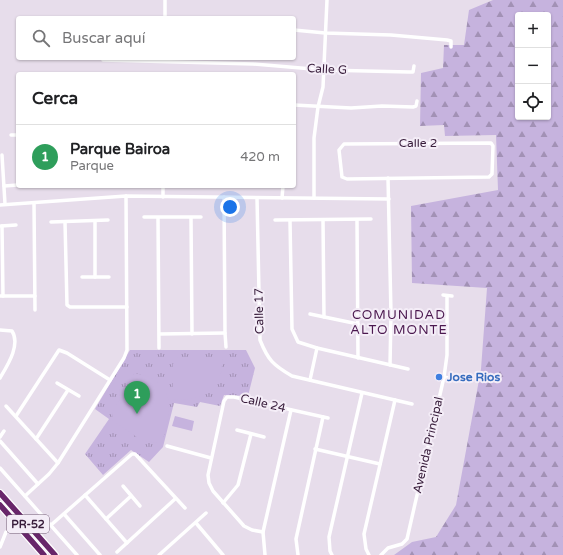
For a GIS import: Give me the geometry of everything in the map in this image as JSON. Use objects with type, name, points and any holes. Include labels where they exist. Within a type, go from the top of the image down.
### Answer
[{"type":"highway","name":"PR-52","points":[[0,493],[55,555]]},
{"type":"highway","name":"PR-52","points":[[0,505],[44,555]]},
{"type":"street","points":[[165,0],[165,16]]},
{"type":"street","points":[[314,198],[314,138],[318,107],[323,87],[327,0]]},
{"type":"street","points":[[296,30],[325,33],[391,35],[447,40],[451,42],[451,47]]},
{"type":"street","name":"Calle G","points":[[103,60],[163,60],[253,64],[324,70],[409,72],[413,72],[414,66]]},
{"type":"street","points":[[296,105],[351,108],[382,106],[413,107],[416,106],[417,101]]},
{"type":"street","points":[[11,135],[16,135]]},
{"type":"street","name":"Calle 2","points":[[491,143],[493,146],[492,174],[489,177],[388,178],[342,178],[339,150],[344,144],[491,143]]},
{"type":"street","points":[[2,156],[5,204]]},
{"type":"street","points":[[388,178],[391,314],[390,365]]},
{"type":"street","points":[[4,186],[16,185]]},
{"type":"street","points":[[163,188],[163,197]]},
{"type":"street","points":[[282,198],[283,188]]},
{"type":"street","points":[[0,205],[126,196],[389,199]]},
{"type":"street","points":[[25,496],[49,474],[58,463],[124,358],[127,350],[126,196]]},
{"type":"street","points":[[224,198],[226,347]]},
{"type":"street","name":"Calle 17","points":[[257,198],[260,340],[266,356],[277,368],[292,376],[412,404]]},
{"type":"street","points":[[34,203],[36,310]]},
{"type":"street","points":[[144,217],[201,217]]},
{"type":"street","points":[[158,218],[159,348]]},
{"type":"street","points":[[191,218],[192,334]]},
{"type":"street","points":[[275,220],[371,219]]},
{"type":"street","points":[[51,222],[108,220]]},
{"type":"street","points":[[290,220],[292,329],[298,342],[317,348],[408,369]]},
{"type":"street","points":[[323,220],[324,317]]},
{"type":"street","points":[[357,220],[358,358]]},
{"type":"street","points":[[95,221],[96,277]]},
{"type":"street","points":[[65,222],[67,305],[70,308],[127,307]]},
{"type":"street","points":[[16,225],[1,226],[2,296],[35,296]]},
{"type":"street","points":[[82,277],[109,277]]},
{"type":"street","name":"Avenida Principal","points":[[381,555],[388,548],[402,544],[407,539],[444,377],[447,355],[445,295],[452,296]]},
{"type":"street","points":[[310,314],[358,324]]},
{"type":"street","points":[[391,314],[406,314]]},
{"type":"street","points":[[0,330],[12,331],[14,333],[12,360],[0,378]]},
{"type":"street","points":[[160,334],[225,333]]},
{"type":"street","points":[[310,380],[317,348]]},
{"type":"street","points":[[16,416],[59,350],[68,353],[110,380]]},
{"type":"street","points":[[444,377],[462,381]]},
{"type":"street","points":[[57,383],[79,396]]},
{"type":"street","points":[[36,439],[68,390]]},
{"type":"street","points":[[332,555],[329,536],[362,392]]},
{"type":"street","name":"Calle 24","points":[[263,532],[252,530],[244,526],[213,491],[209,483],[208,475],[211,458],[224,401],[227,396],[234,396],[328,418]]},
{"type":"street","points":[[369,555],[366,549],[364,534],[395,400]]},
{"type":"street","points":[[6,406],[58,463]]},
{"type":"street","points":[[265,555],[263,532],[291,410]]},
{"type":"street","points":[[298,555],[296,539],[323,417]]},
{"type":"street","points":[[236,430],[264,437]]},
{"type":"street","points":[[0,437],[4,431]]},
{"type":"street","points":[[223,503],[238,485],[251,434]]},
{"type":"street","points":[[0,441],[38,484]]},
{"type":"street","points":[[167,446],[211,458]]},
{"type":"street","points":[[315,449],[380,464]]},
{"type":"street","points":[[51,525],[132,454],[134,454],[185,508]]},
{"type":"street","points":[[0,468],[77,555]]},
{"type":"street","points":[[123,486],[140,506]]},
{"type":"street","points":[[85,495],[127,543]]},
{"type":"street","points":[[106,519],[132,496]]},
{"type":"street","points":[[117,552],[175,499]]},
{"type":"street","points":[[159,555],[206,512]]},
{"type":"street","points":[[64,514],[100,555]]},
{"type":"street","points":[[196,522],[223,555]]},
{"type":"street","points":[[0,547],[6,532]]},
{"type":"green space","points":[[493,0],[563,0],[563,555],[394,555],[412,542],[436,537],[456,505],[481,369],[487,288],[412,283],[411,206],[498,190],[496,135],[445,136],[444,125],[420,126],[421,73],[443,68],[444,45],[464,45],[469,10]]},
{"type":"green space","points":[[130,350],[246,350],[255,368],[248,396],[224,395],[220,406],[200,402],[197,407],[174,403],[163,447],[149,462],[131,450],[103,475],[85,454],[109,419],[95,409]]},
{"type":"green space","points":[[178,357],[223,357],[221,373],[213,386],[202,396],[186,400],[173,399],[173,364]]},
{"type":"green space","points":[[134,373],[147,376],[158,383],[165,390],[169,406],[167,425],[162,444],[141,440],[113,421],[112,413]]},
{"type":"green space","points":[[175,416],[194,421],[192,431],[172,426]]},
{"type":"place","name":"Jose Rios","points":[[439,377]]},
{"type":"place","name":"Parque Bairoa","points":[[137,414]]},
{"type":"district","name":"COMUNIDAD ALTO MONTE","points":[[399,322]]}]
